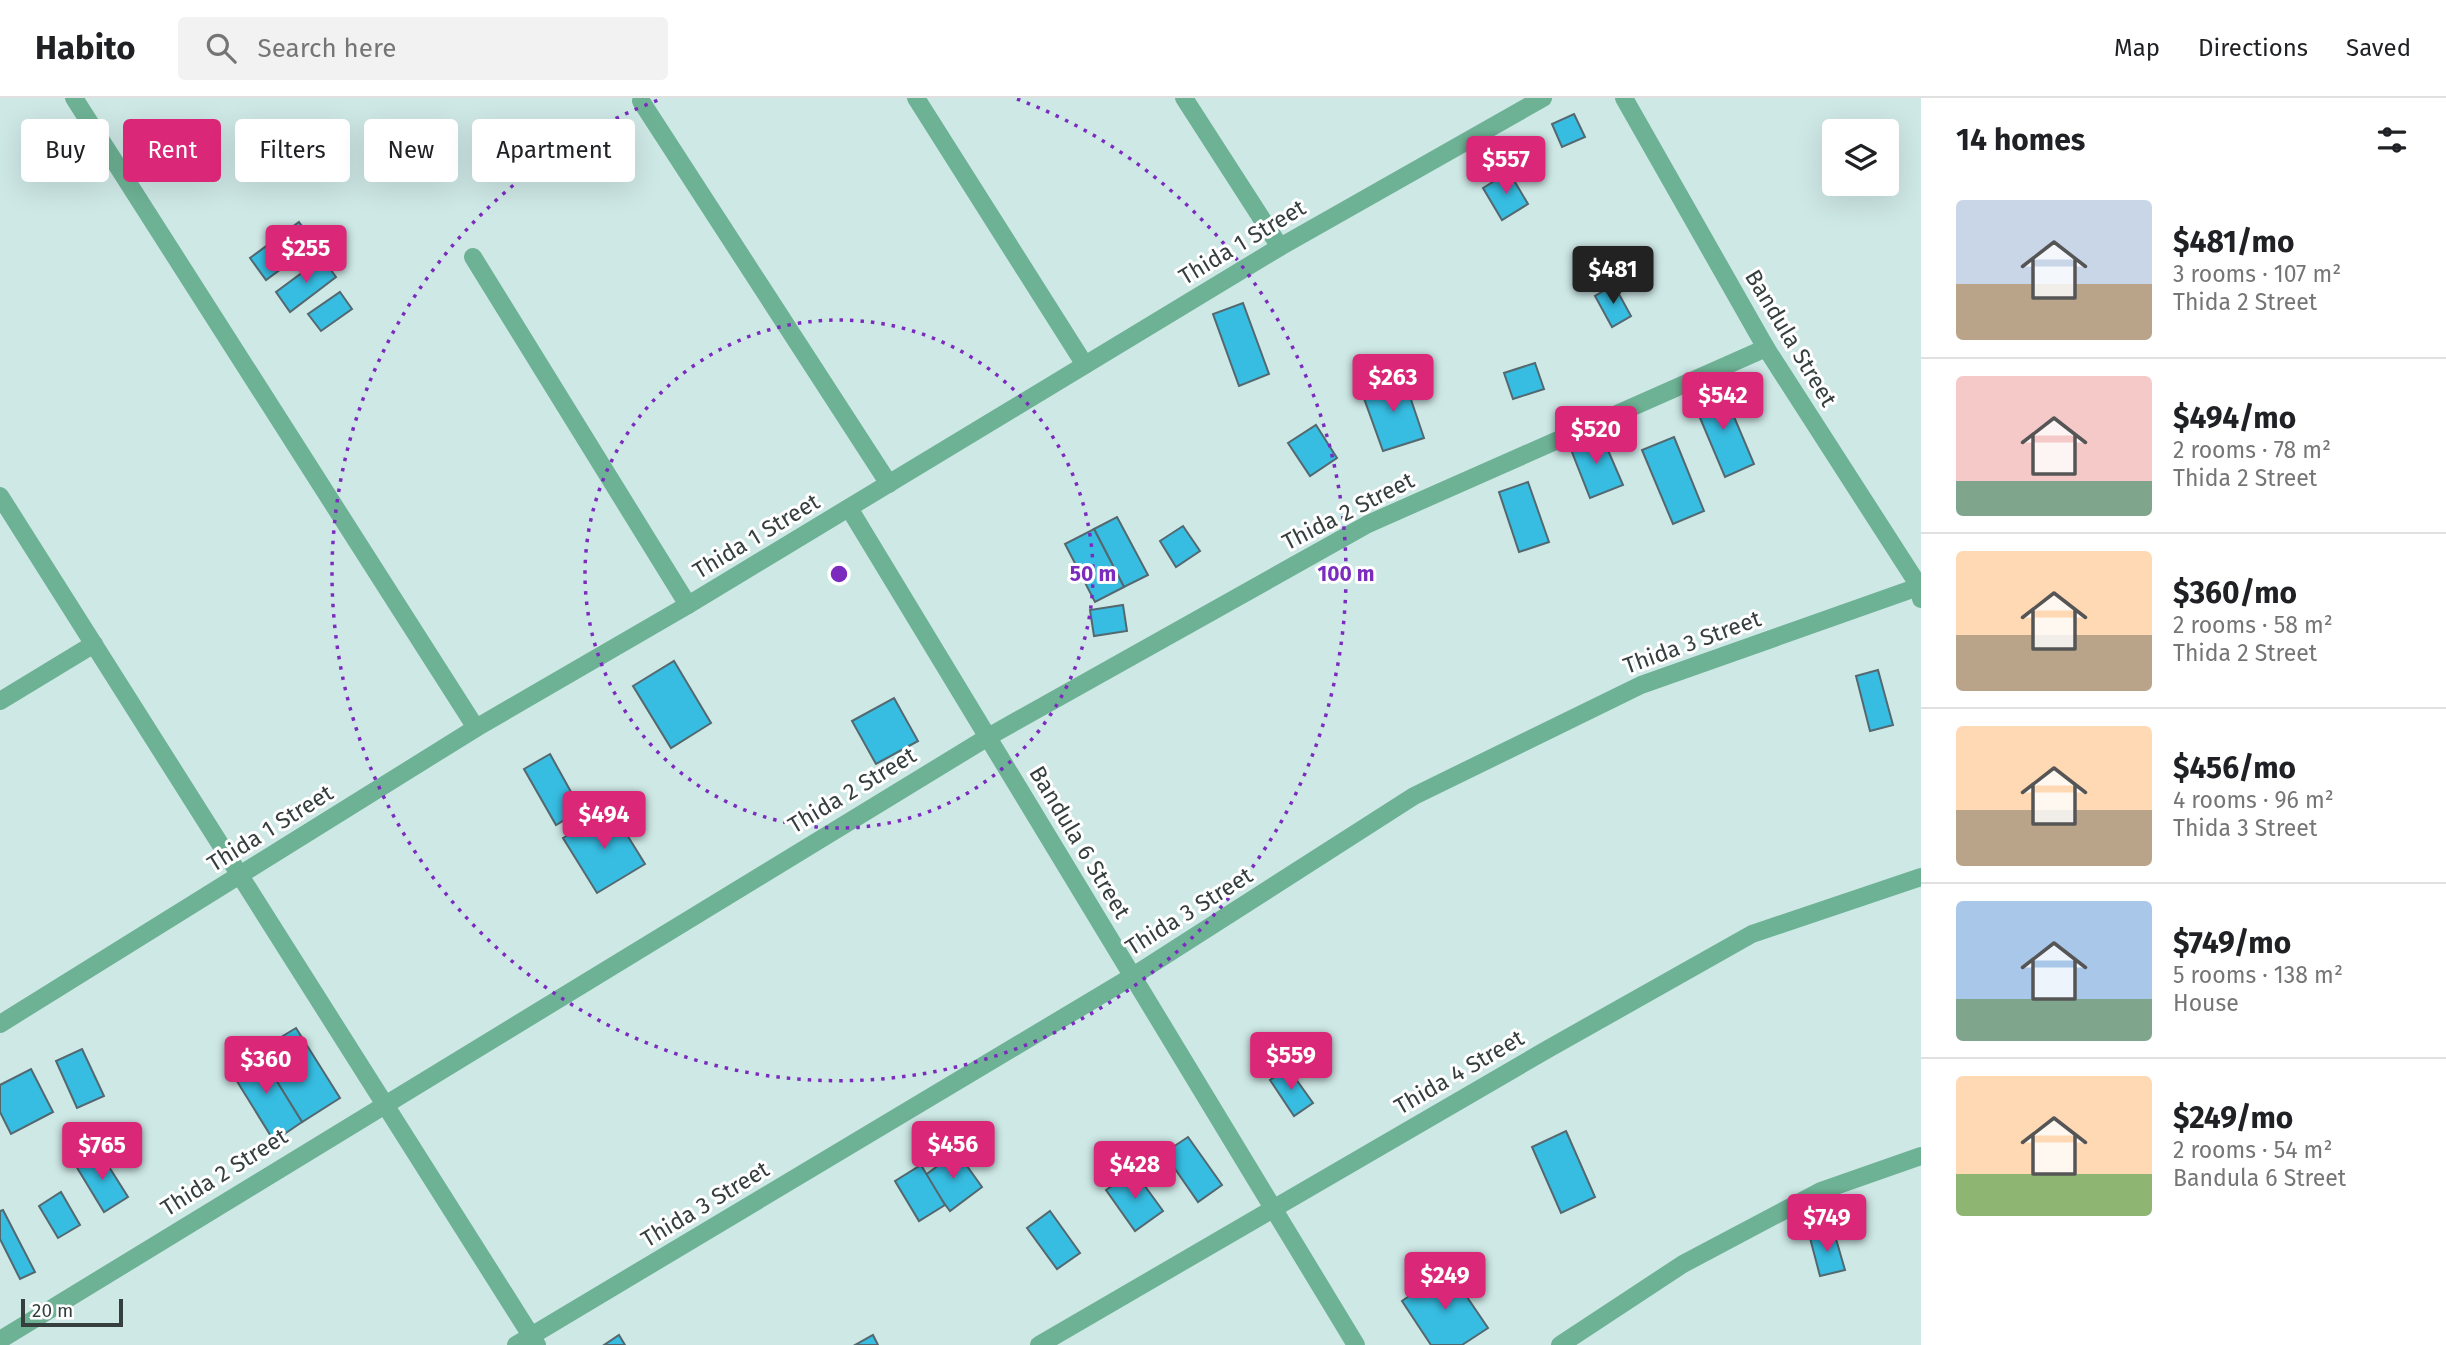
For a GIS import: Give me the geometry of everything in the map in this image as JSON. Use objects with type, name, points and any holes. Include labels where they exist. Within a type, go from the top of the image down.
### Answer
[{"type":"street","points":[[74,98],[476,728]]},
{"type":"street","points":[[916,98],[1085,365]]},
{"type":"street","points":[[1184,98],[1280,247]]},
{"type":"street","name":"Thida 1 Street","points":[[0,1024],[476,728],[688,605],[1280,247],[1543,98]]},
{"type":"street","name":"Bandula Street","points":[[1624,98],[1766,348],[1920,591]]},
{"type":"street","points":[[641,100],[889,484]]},
{"type":"street","points":[[473,257],[688,605]]},
{"type":"street","name":"Thida 2 Street","points":[[0,1340],[384,1103],[988,737],[1368,524],[1766,348]]},
{"type":"street","points":[[0,496],[384,1103],[529,1342]]},
{"type":"street","name":"Bandula 6 Street","points":[[849,508],[1356,1345]]},
{"type":"street","name":"Thida 3 Street","points":[[529,1342],[1133,976],[1415,796],[1641,685],[1920,591]]},
{"type":"street","points":[[0,701],[94,644]]},
{"type":"street","name":"Thida 4 Street","points":[[1039,1345],[1548,1048],[1752,934],[1921,877]]},
{"type":"street","points":[[1560,1345],[1684,1264],[1821,1191],[1921,1156]]},
{"type":"building","points":[[1574,114],[1585,137],[1562,147],[1552,124]]},
{"type":"building","points":[[1509,172],[1528,204],[1502,220],[1483,188]]},
{"type":"building","points":[[299,222],[315,244],[266,280],[250,258]]},
{"type":"building","points":[[322,258],[336,277],[290,312],[276,292]]},
{"type":"building","points":[[1614,285],[1631,316],[1612,327],[1595,296]]},
{"type":"building","points":[[340,292],[352,309],[321,331],[308,314]]},
{"type":"building","points":[[1243,303],[1269,374],[1239,386],[1213,314]]},
{"type":"building","points":[[1535,363],[1544,389],[1513,399],[1504,373]]},
{"type":"building","points":[[1403,376],[1424,438],[1383,451],[1361,390]]},
{"type":"building","points":[[1721,386],[1754,464],[1725,477],[1692,399]]},
{"type":"building","points":[[1316,425],[1337,458],[1310,476],[1288,443]]},
{"type":"building","points":[[1601,434],[1623,485],[1590,498],[1570,447]]},
{"type":"building","points":[[1674,437],[1704,511],[1673,524],[1642,450]]},
{"type":"building","points":[[1528,482],[1549,542],[1519,552],[1499,492]]},
{"type":"building","points":[[1117,517],[1148,575],[1124,587],[1094,529]]},
{"type":"building","points":[[1183,526],[1200,551],[1176,567],[1160,541]]},
{"type":"building","points":[[1094,529],[1124,587],[1095,602],[1065,544]]},
{"type":"building","points":[[1123,605],[1127,631],[1094,636],[1090,610]]},
{"type":"building","points":[[674,661],[711,723],[671,748],[633,686]]},
{"type":"building","points":[[1878,670],[1893,725],[1870,731],[1856,676]]},
{"type":"building","points":[[894,698],[918,741],[876,764],[852,721]]},
{"type":"building","points":[[550,754],[581,810],[556,825],[524,769]]},
{"type":"building","points":[[611,809],[645,864],[597,893],[563,838]]},
{"type":"building","points":[[296,1028],[340,1098],[302,1122],[258,1051]]},
{"type":"building","points":[[82,1049],[104,1096],[77,1108],[56,1061]]},
{"type":"building","points":[[258,1051],[302,1122],[274,1141],[230,1070]]},
{"type":"building","points":[[1288,1068],[1313,1103],[1294,1116],[1270,1080]]},
{"type":"building","points":[[31,1069],[53,1112],[11,1134],[0,1112],[0,1085]]},
{"type":"building","points":[[1566,1131],[1595,1197],[1561,1213],[1532,1147]]},
{"type":"building","points":[[1188,1137],[1222,1185],[1198,1202],[1164,1153]]},
{"type":"building","points":[[99,1151],[128,1197],[104,1212],[76,1166]]},
{"type":"building","points":[[957,1152],[982,1187],[950,1211],[924,1176]]},
{"type":"building","points":[[921,1165],[945,1205],[919,1221],[895,1181]]},
{"type":"building","points":[[1134,1171],[1163,1211],[1135,1231],[1106,1190]]},
{"type":"building","points":[[61,1192],[80,1225],[58,1238],[39,1206]]},
{"type":"building","points":[[3,1210],[35,1272],[20,1279],[0,1239],[0,1211]]},
{"type":"building","points":[[1050,1211],[1080,1253],[1057,1269],[1027,1228]]},
{"type":"building","points":[[1834,1232],[1845,1270],[1820,1276],[1810,1238]]},
{"type":"building","points":[[1448,1269],[1488,1328],[1462,1345],[1431,1345],[1402,1301]]},
{"type":"building","points":[[619,1335],[625,1345],[604,1345]]},
{"type":"building","points":[[873,1335],[878,1345],[855,1345]]}]
